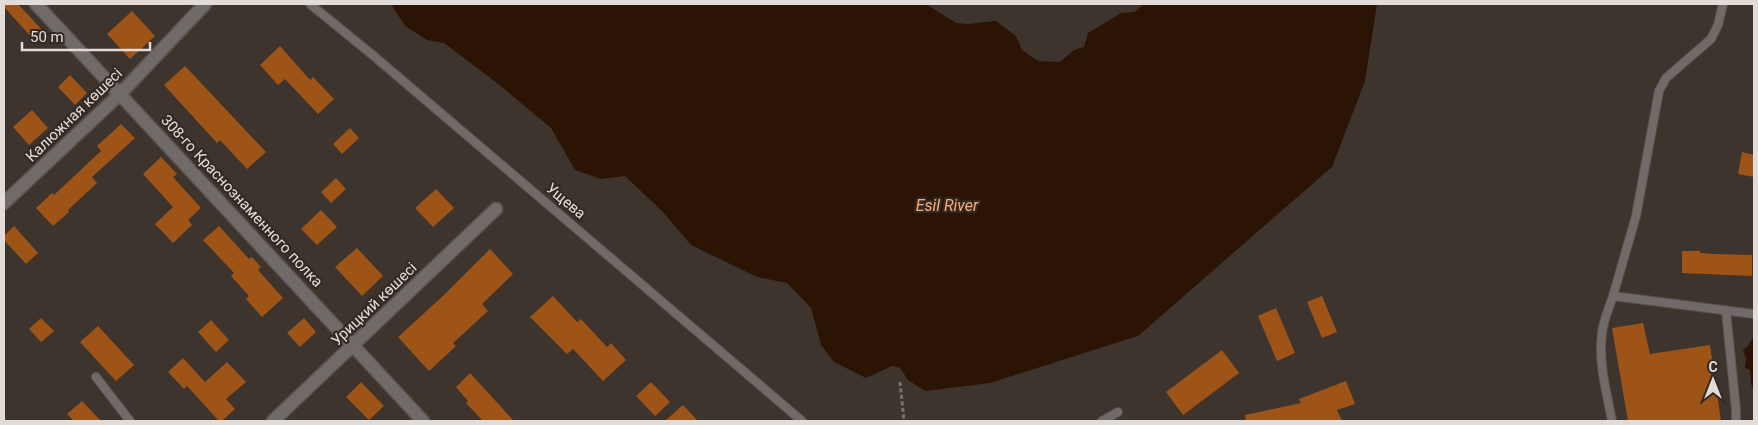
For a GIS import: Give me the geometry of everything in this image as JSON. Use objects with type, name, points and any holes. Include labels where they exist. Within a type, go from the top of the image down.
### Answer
[{"type":"street","name":"308-го Краснознаменного полка","points":[[36,4],[423,421]]},
{"type":"street","name":"Калюжная көшесі","points":[[4,204],[120,94],[205,4]]},
{"type":"street","name":"Урицкий көшесі","points":[[273,421],[496,209]]},
{"type":"lane","name":"Ущева","points":[[310,4],[375,57],[802,421]]},
{"type":"lane","points":[[1612,421],[1602,367],[1600,347],[1602,332],[1636,216],[1659,91],[1666,78],[1711,39],[1718,25],[1723,4]]},
{"type":"lane","points":[[1613,296],[1754,314]]},
{"type":"lane","points":[[1726,311],[1736,421]]},
{"type":"lane","points":[[96,377],[130,421]]},
{"type":"lane","points":[[1102,421],[1118,412]]},
{"type":"path","points":[[900,382],[904,421]]},
{"type":"water","name":"Esil River","points":[[391,4],[926,4],[956,23],[968,24],[996,21],[1016,36],[1022,50],[1038,61],[1060,62],[1074,50],[1084,47],[1088,33],[1121,13],[1135,12],[1143,4],[1377,4],[1365,81],[1332,167],[1138,336],[990,383],[925,391],[908,380],[900,368],[892,366],[866,378],[834,362],[821,345],[811,308],[787,283],[757,277],[691,245],[663,212],[625,176],[601,179],[575,170],[551,128],[497,83],[444,43],[427,40],[405,26]]},
{"type":"water","points":[[1754,336],[1754,391],[1751,384],[1750,370],[1745,368],[1746,358],[1743,350]]},
{"type":"building","points":[[4,4],[18,4],[44,32],[35,41],[4,7]]},
{"type":"building","points":[[132,11],[155,36],[130,59],[107,34]]},
{"type":"building","points":[[280,46],[310,80],[313,77],[334,99],[318,114],[285,79],[278,85],[260,65]]},
{"type":"building","points":[[185,66],[266,152],[247,169],[220,140],[217,143],[164,85]]},
{"type":"building","points":[[70,75],[87,93],[75,105],[58,87]]},
{"type":"building","points":[[32,110],[48,128],[29,145],[13,127]]},
{"type":"building","points":[[121,124],[135,138],[92,177],[97,183],[53,226],[36,208],[52,193],[54,195],[101,151],[97,146]]},
{"type":"building","points":[[350,128],[359,138],[342,154],[333,144]]},
{"type":"building","points":[[1742,152],[1754,155],[1754,177],[1738,174]]},
{"type":"building","points":[[161,157],[177,174],[173,177],[201,208],[188,220],[192,225],[173,243],[155,224],[173,207],[143,174]]},
{"type":"building","points":[[336,178],[346,189],[331,203],[321,192]]},
{"type":"building","points":[[436,189],[454,208],[433,227],[415,208]]},
{"type":"building","points":[[321,210],[337,227],[317,245],[301,229]]},
{"type":"building","points":[[14,226],[38,253],[26,264],[4,240],[4,236]]},
{"type":"building","points":[[219,226],[249,259],[252,257],[261,267],[258,270],[283,298],[262,317],[246,299],[249,296],[231,276],[234,273],[203,240]]},
{"type":"building","points":[[357,248],[383,276],[362,296],[335,267]]},
{"type":"building","points":[[490,249],[513,274],[482,304],[488,311],[453,343],[456,346],[429,371],[398,337]]},
{"type":"building","points":[[1682,251],[1752,255],[1752,276],[1682,273]]},
{"type":"building","points":[[553,296],[577,322],[581,319],[607,347],[611,343],[626,360],[603,381],[573,349],[567,354],[530,317]]},
{"type":"building","points":[[1322,296],[1337,332],[1322,338],[1307,302]]},
{"type":"building","points":[[1276,308],[1295,353],[1277,361],[1258,316]]},
{"type":"building","points":[[41,318],[54,331],[41,342],[29,329]]},
{"type":"building","points":[[304,318],[316,332],[300,347],[287,333]]},
{"type":"building","points":[[211,320],[229,340],[216,352],[198,332]]},
{"type":"building","points":[[1643,323],[1650,354],[1710,345],[1721,421],[1628,421],[1612,328]]},
{"type":"building","points":[[98,326],[134,365],[116,381],[80,342]]},
{"type":"building","points":[[1222,350],[1239,373],[1183,415],[1166,392]]},
{"type":"building","points":[[183,358],[205,382],[227,362],[246,382],[226,399],[235,409],[222,421],[219,421],[187,386],[184,389],[168,372]]},
{"type":"building","points":[[470,373],[514,421],[483,421],[466,403],[468,401],[456,387]]},
{"type":"building","points":[[1346,381],[1355,404],[1337,410],[1342,421],[1246,421],[1245,415],[1301,403],[1299,399]]},
{"type":"building","points":[[361,382],[384,406],[369,420],[346,397]]},
{"type":"building","points":[[651,382],[670,402],[655,416],[636,396]]},
{"type":"building","points":[[82,401],[101,421],[74,421],[67,414]]},
{"type":"building","points":[[683,405],[698,421],[665,421]]}]
